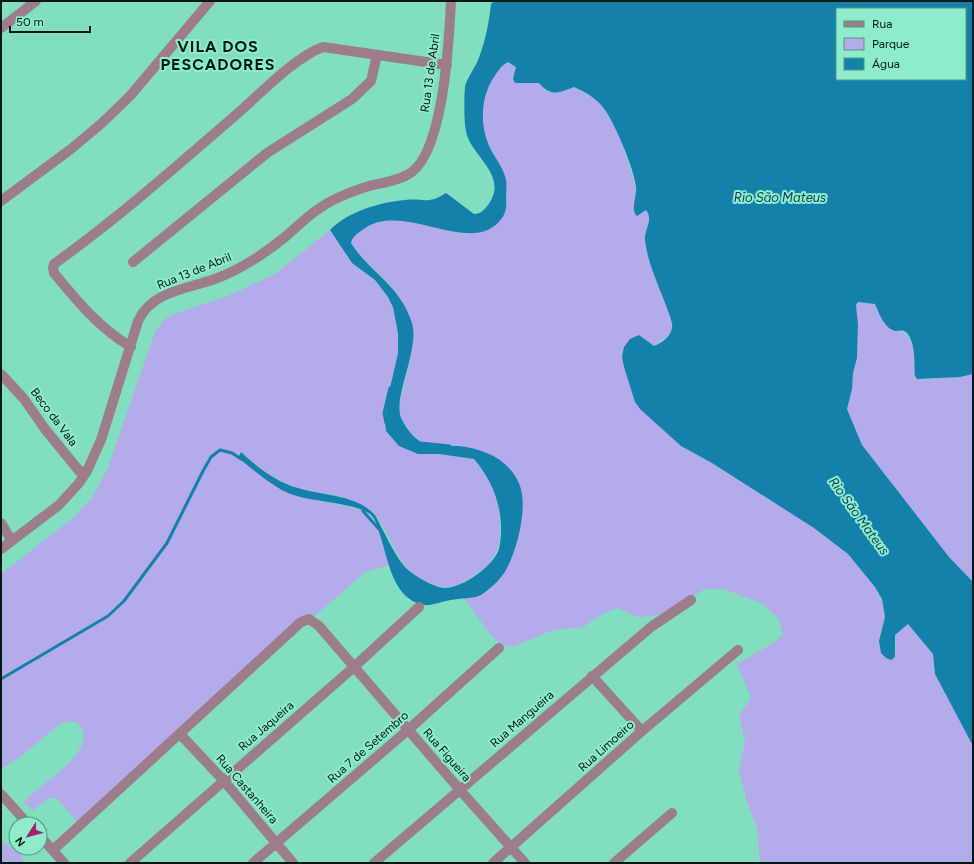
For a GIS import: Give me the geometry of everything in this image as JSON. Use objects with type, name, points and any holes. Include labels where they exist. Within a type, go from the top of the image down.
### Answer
[{"type":"street","points":[[3,23],[36,1]]},
{"type":"street","points":[[1,201],[71,150],[102,123],[130,96],[210,1]]},
{"type":"street","name":"Rua 13 de Abril","points":[[1,549],[59,505],[79,483],[87,471],[99,445],[142,314],[164,295],[215,279],[264,253],[320,208],[367,187],[408,175],[416,169],[429,150],[436,126],[447,65],[451,1]]},
{"type":"street","points":[[131,347],[114,336],[93,318],[54,273],[54,264],[138,199],[289,69],[317,49],[323,47],[447,65]]},
{"type":"street","points":[[133,262],[267,153],[352,100],[371,81],[377,55]]},
{"type":"street","name":"Beco da Vala","points":[[1,374],[24,399],[44,429],[80,472],[87,471]]},
{"type":"street","points":[[1,523],[12,541]]},
{"type":"street","name":"Rua Mangueira","points":[[374,863],[651,627],[692,600]]},
{"type":"street","name":"Rua Jaqueira","points":[[130,863],[354,667],[419,607]]},
{"type":"street","name":"Rua Figueira","points":[[180,734],[301,622],[309,619],[319,626],[525,863]]},
{"type":"street","name":"Rua 7 de Setembro","points":[[253,863],[408,730],[499,648]]},
{"type":"street","name":"Rua Limoeiro","points":[[493,863],[642,731],[738,650]]},
{"type":"street","points":[[592,676],[642,731]]},
{"type":"street","points":[[53,850],[180,734]]},
{"type":"street","name":"Rua Castanheira","points":[[180,734],[224,781],[293,863]]},
{"type":"street","points":[[1,794],[21,816]]},
{"type":"street","points":[[614,863],[672,813]]},
{"type":"street","points":[[48,845],[64,863]]},
{"type":"green space","points":[[508,62],[516,66],[514,76],[529,83],[539,83],[547,92],[566,90],[574,87],[596,100],[604,107],[620,138],[636,187],[634,208],[641,214],[646,210],[649,217],[645,235],[647,250],[650,262],[667,306],[673,328],[666,338],[654,346],[666,432],[681,446],[712,463],[814,528],[848,554],[875,587],[882,599],[885,617],[879,641],[896,651],[895,635],[908,624],[933,654],[935,674],[973,746],[973,863],[760,863],[757,828],[747,802],[739,771],[745,742],[739,715],[751,698],[737,664],[773,643],[783,635],[779,619],[763,604],[724,589],[705,589],[667,612],[653,616],[638,617],[618,608],[604,613],[583,627],[553,630],[512,647],[500,644],[489,633],[463,597],[479,597],[505,571],[512,471],[441,446],[425,444],[413,436],[401,418],[399,406],[413,346],[412,325],[401,301],[389,284],[357,253],[351,243],[352,237],[367,225],[395,219],[434,226],[463,234],[487,230],[501,166],[490,149],[484,135],[482,112],[486,92],[490,83],[501,67]]},
{"type":"green space","points":[[330,230],[352,263],[375,280],[388,297],[393,307],[398,333],[398,353],[388,397],[418,454],[439,454],[474,459],[487,477],[496,496],[501,528],[499,546],[494,557],[481,571],[451,587],[442,587],[431,584],[420,579],[411,572],[398,554],[382,525],[371,511],[343,497],[301,489],[273,477],[241,452],[239,458],[255,471],[290,492],[316,501],[356,508],[369,514],[373,518],[379,530],[389,565],[365,572],[187,728],[83,829],[57,798],[50,798],[33,810],[24,803],[73,758],[80,748],[83,737],[81,727],[78,723],[70,722],[62,724],[55,728],[19,758],[1,768],[1,574],[74,517],[92,498],[107,470],[155,332],[163,321],[173,314],[225,297],[275,274]]},
{"type":"green space","points":[[858,302],[875,304],[880,315],[895,331],[902,332],[907,335],[913,347],[915,376],[923,380],[973,374],[973,582],[949,557],[862,445],[847,409],[857,358],[858,325],[856,305]]},
{"type":"green space","points":[[1,840],[8,845],[8,856],[22,856],[25,863],[1,863]]},
{"type":"water","name":"Rio São Mateus","points":[[494,1],[973,1],[973,374],[960,377],[917,379],[915,376],[912,343],[907,333],[895,331],[888,327],[882,320],[875,304],[858,302],[856,305],[858,325],[857,358],[847,409],[862,445],[949,557],[973,582],[973,746],[935,674],[933,654],[908,624],[895,635],[895,657],[891,660],[886,658],[881,653],[879,641],[885,617],[882,599],[875,587],[848,554],[814,528],[712,463],[681,446],[640,409],[635,402],[622,357],[624,347],[630,339],[639,335],[654,346],[658,345],[670,334],[672,323],[649,261],[645,240],[649,221],[648,214],[646,210],[637,216],[634,210],[636,191],[635,179],[623,145],[612,121],[602,106],[589,95],[574,87],[559,92],[551,92],[539,83],[515,83],[513,79],[516,67],[508,62],[501,68],[492,80],[485,97],[483,124],[487,142],[505,176],[506,203],[502,218],[489,229],[473,233],[455,232],[416,223],[397,221],[379,222],[362,230],[354,237],[351,243],[400,299],[407,310],[412,323],[412,347],[400,400],[402,420],[406,427],[418,440],[426,444],[467,447],[477,449],[495,457],[510,469],[520,486],[523,506],[522,517],[514,552],[506,570],[492,587],[481,595],[474,597],[454,599],[427,605],[413,601],[404,594],[392,575],[377,525],[370,514],[341,504],[295,496],[267,481],[238,458],[241,452],[267,473],[282,482],[308,491],[349,499],[367,508],[375,515],[393,549],[405,567],[413,574],[435,586],[445,588],[460,584],[484,569],[496,556],[501,537],[500,512],[493,489],[474,459],[439,454],[418,454],[399,446],[386,431],[385,419],[388,397],[398,353],[398,333],[393,307],[388,297],[375,280],[352,263],[330,230],[345,218],[355,213],[364,209],[395,201],[430,200],[440,197],[446,193],[474,214],[484,210],[488,205],[494,194],[492,175],[469,140],[465,127],[464,103],[465,85],[477,63],[488,26],[491,4]]},
{"type":"waterway","points":[[386,423],[384,413],[390,388]]},
{"type":"waterway","points":[[420,443],[450,446]]},
{"type":"waterway","points":[[1,679],[108,616],[124,601],[167,543],[211,457],[220,450],[232,453],[241,459]]},
{"type":"waterway","points":[[363,511],[378,528]]},
{"type":"district","name":"VILA DOS PESCADORES","points":[[218,55]]}]
